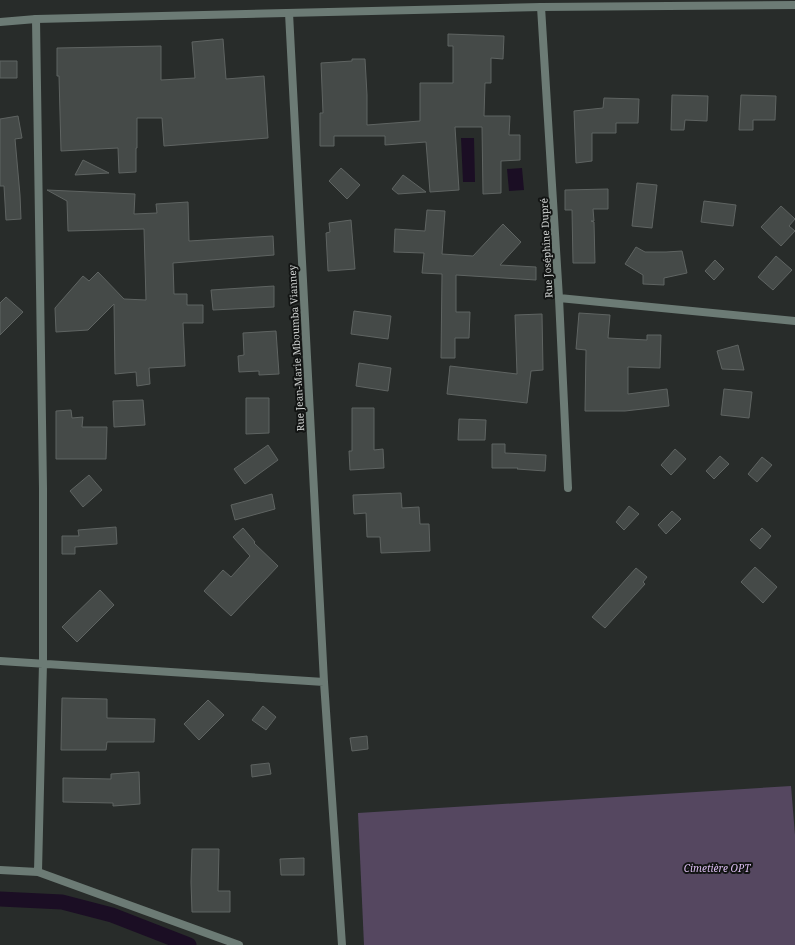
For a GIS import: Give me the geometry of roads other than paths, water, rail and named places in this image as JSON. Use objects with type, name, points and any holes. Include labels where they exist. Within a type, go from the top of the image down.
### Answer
[{"type":"street","points":[[0,22],[36,19],[541,7],[795,6]]},
{"type":"street","name":"Rue Joséphine Dupré","points":[[541,7],[559,298],[568,488]]},
{"type":"street","name":"Rue Jean-Marie Mboumba Vianney","points":[[289,13],[324,682],[342,945]]},
{"type":"street","points":[[36,19],[44,663],[38,872]]},
{"type":"street","points":[[559,298],[795,321]]},
{"type":"street","points":[[0,661],[324,682]]},
{"type":"street","points":[[0,870],[38,872],[238,945]]},
{"type":"waterway","points":[[0,899],[62,902],[112,915],[189,945]]},
{"type":"park label","name":"Cimetière OPT","points":[[717,868]]}]
